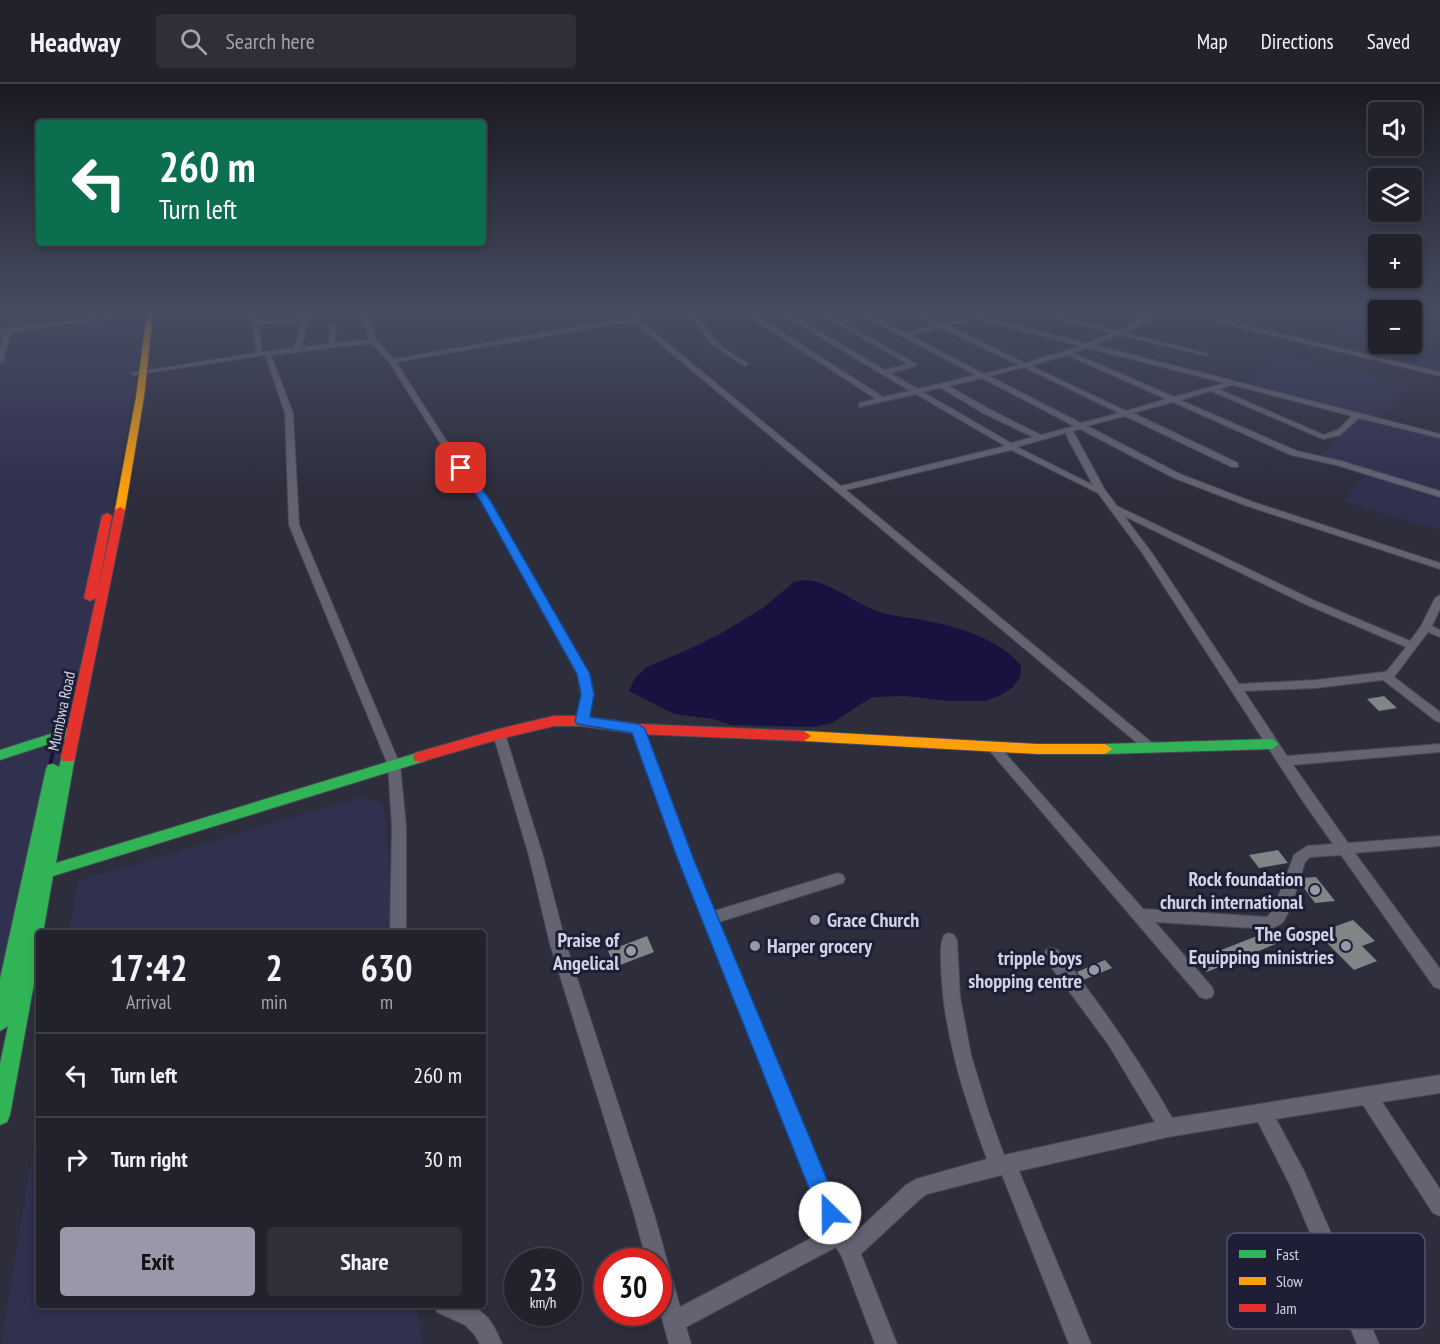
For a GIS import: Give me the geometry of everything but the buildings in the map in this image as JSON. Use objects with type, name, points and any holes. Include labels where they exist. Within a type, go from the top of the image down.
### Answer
[{"type":"main road","name":"Mumbwa Road","points":[[0,1022],[30,877],[118,521],[139,373]]},
{"type":"main road","points":[[30,877],[538,723],[582,721],[638,729],[743,735],[851,737],[993,747],[1152,749],[1272,744]]},
{"type":"main road","name":"Mumbwa Road","points":[[0,1115],[47,872],[66,733]]},
{"type":"main road","points":[[0,755],[66,733]]},
{"type":"street","points":[[139,373],[147,372]]},
{"type":"street","points":[[271,372],[289,413],[294,525],[394,765],[399,825],[398,930]]},
{"type":"street","points":[[399,372],[484,500],[584,674],[588,694],[582,721]]},
{"type":"street","points":[[698,372],[1152,749]]},
{"type":"street","points":[[838,372],[882,400]]},
{"type":"street","points":[[884,372],[1011,447],[1101,491]]},
{"type":"street","points":[[973,372],[1074,428],[1191,482],[1250,504],[1440,566]]},
{"type":"street","points":[[862,405],[999,372]]},
{"type":"street","points":[[1042,372],[1235,465]]},
{"type":"street","points":[[1111,372],[1294,453],[1338,463],[1440,494]]},
{"type":"street","points":[[1189,372],[1440,436]]},
{"type":"street","points":[[840,489],[1011,447],[1232,383]]},
{"type":"street","points":[[942,385],[986,411],[1041,438]]},
{"type":"street","points":[[1212,389],[1323,437],[1329,437],[1348,426],[1357,416]]},
{"type":"street","points":[[1074,428],[1081,458],[1101,491],[1147,554],[1343,849],[1440,982]]},
{"type":"street","points":[[1111,506],[1309,602],[1413,646]]},
{"type":"street","points":[[1237,688],[1316,684],[1390,674],[1426,627],[1440,598]]},
{"type":"street","points":[[1426,627],[1440,634]]},
{"type":"street","points":[[1385,676],[1440,718]]},
{"type":"street","points":[[638,729],[686,860],[886,1344]]},
{"type":"street","points":[[499,734],[536,856],[558,944],[654,1248]]},
{"type":"street","points":[[993,747],[1206,992]]},
{"type":"street","points":[[1284,761],[1440,748]]},
{"type":"street","points":[[1139,915],[1268,923],[1276,919],[1280,912],[1299,858],[1307,852],[1440,841]]},
{"type":"street","points":[[711,918],[838,879]]},
{"type":"street","points":[[949,940],[950,987],[973,1096],[1080,1344]]},
{"type":"street","points":[[1052,955],[1095,1009],[1126,1054],[1168,1128]]},
{"type":"street","points":[[674,1323],[844,1242],[923,1186],[1003,1164],[1168,1128],[1440,1084]]},
{"type":"street","points":[[1366,1096],[1440,1206]]},
{"type":"street","points":[[1263,1113],[1321,1233]]},
{"type":"street","points":[[452,1308],[473,1316],[485,1331],[491,1344]]},
{"type":"street","points":[[672,1316],[680,1344]]},
{"type":"street","points":[[1362,1329],[1368,1344]]},
{"type":"shaded area","points":[[0,372],[137,372],[73,730],[0,1019]]},
{"type":"shaded area","points":[[1257,372],[1360,372],[1410,384],[1381,420],[1241,385]]},
{"type":"shaded area","points":[[1358,417],[1440,438],[1440,530],[1343,501],[1366,474],[1317,459]]},
{"type":"shaded area","points":[[806,580],[825,585],[883,613],[940,624],[990,641],[1021,665],[1020,677],[1013,687],[985,701],[947,701],[905,696],[872,697],[832,723],[812,727],[731,725],[713,719],[674,714],[629,691],[635,678],[647,667],[725,631],[763,608],[794,582]]},
{"type":"shaded area","points":[[361,797],[384,804],[395,930],[70,930],[78,881]]},
{"type":"shaded area","points":[[36,1132],[36,1308],[417,1308],[422,1344],[1,1344]]},
{"type":"waterway","points":[[50,766],[63,697]]},
{"type":"traffic: fast","points":[[0,755],[72,732]]},
{"type":"traffic: fast","points":[[1105,749],[1272,744]]},
{"type":"traffic: fast","points":[[0,1115],[68,757]]},
{"type":"traffic: fast","points":[[37,875],[420,757]]},
{"type":"traffic: fast","points":[[0,1022],[53,769]]},
{"type":"traffic: slow","points":[[120,510],[143,372]]},
{"type":"traffic: slow","points":[[804,736],[1037,749],[1105,749]]},
{"type":"traffic: jam","points":[[68,757],[120,510]]},
{"type":"traffic: jam","points":[[90,598],[107,516]]},
{"type":"traffic: jam","points":[[420,757],[554,721],[582,721],[638,729],[804,736]]},
{"type":"place","name":"Rock foundation church international","points":[[1315,890]]},
{"type":"place","name":"Grace Church","points":[[815,920]]},
{"type":"place","name":"Harper grocery","points":[[755,946]]},
{"type":"place","name":"The Gospel Equipping ministries","points":[[1346,946]]},
{"type":"place","name":"Praise of Angelical","points":[[631,951]]},
{"type":"place","name":"tripple boys shopping centre","points":[[1094,970]]},
{"type":"route","points":[[461,468],[484,500],[584,674],[588,694],[582,721],[638,729],[686,860],[830,1213]]}]
